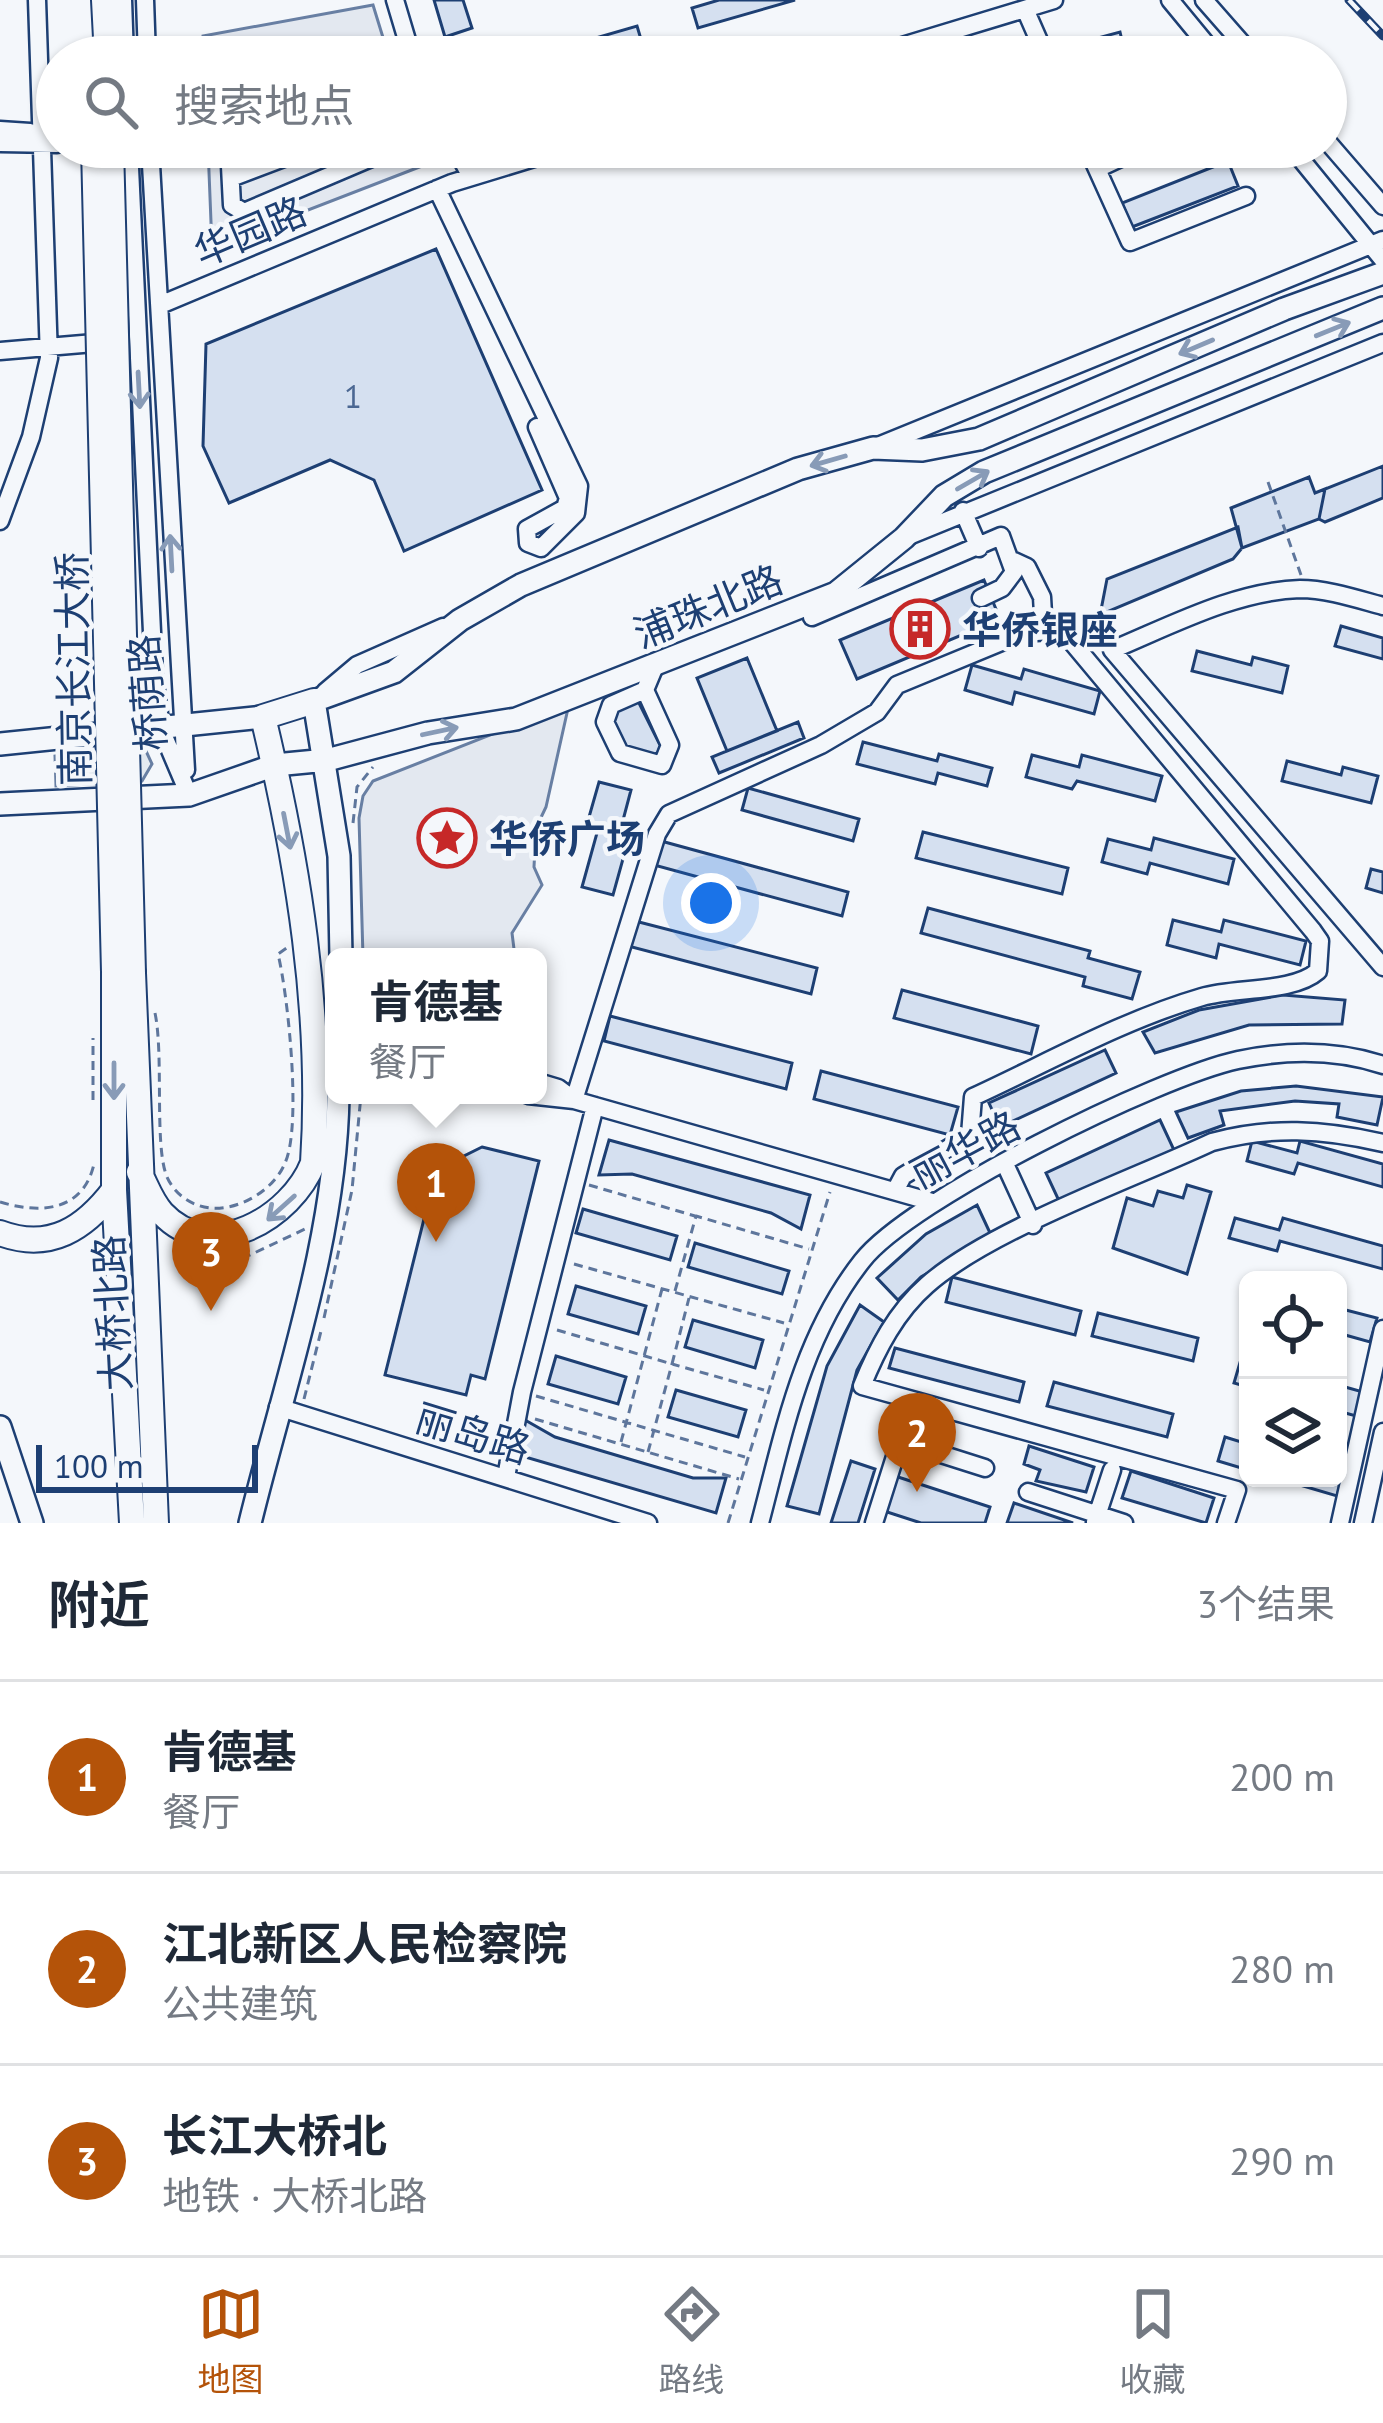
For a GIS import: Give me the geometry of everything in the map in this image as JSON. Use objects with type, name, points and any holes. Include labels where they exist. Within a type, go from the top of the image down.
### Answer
[{"type":"highway","points":[[88,0],[90,36]]},
{"type":"highway","points":[[104,0],[106,36]]},
{"type":"highway","name":"南京长江大桥","points":[[95,168],[123,973],[139,1172]]},
{"type":"highway","name":"南京长江大桥","points":[[111,168],[123,973],[114,1190]]},
{"type":"highway","points":[[139,1172],[164,1215],[202,1232],[266,1223],[303,1187],[313,1163],[316,1054],[304,936],[263,717],[314,701]]},
{"type":"highway","name":"大桥北路","points":[[139,1172],[160,1523]]},
{"type":"highway","points":[[0,1233],[34,1239],[74,1232],[114,1190]]},
{"type":"highway","name":"大桥北路","points":[[114,1190],[131,1523]]},
{"type":"highway","points":[[122,1523],[126,1464]]},
{"type":"main road","points":[[340,948],[339,856],[314,701],[394,672],[460,620],[521,585],[798,469],[874,448],[922,451],[979,439],[1284,309],[1383,273]]},
{"type":"main road","name":"浦珠北路","points":[[0,804],[189,795],[274,765],[327,760],[428,733],[516,719],[836,593],[904,538],[944,496],[984,472],[1383,308]]},
{"type":"main road","points":[[0,744],[263,717]]},
{"type":"main road","points":[[250,1523],[330,1188],[337,1104]]},
{"type":"main road","points":[[0,1427],[32,1523]]},
{"type":"street","points":[[37,0],[40,36]]},
{"type":"street","points":[[123,0],[124,36]]},
{"type":"street","points":[[145,0],[146,36]]},
{"type":"street","points":[[395,0],[406,36]]},
{"type":"street","points":[[936,36],[1054,0]]},
{"type":"street","points":[[1170,0],[1200,36]]},
{"type":"street","points":[[1204,0],[1236,36]]},
{"type":"street","points":[[1025,9],[1037,36]]},
{"type":"street","points":[[0,130],[36,136]]},
{"type":"street","points":[[0,143],[36,144]]},
{"type":"street","points":[[1347,164],[1383,206]]},
{"type":"street","points":[[0,521],[31,437],[49,350],[50,168]]},
{"type":"street","name":"桥荫路","points":[[130,168],[136,337],[170,729],[189,795]]},
{"type":"street","name":"桥荫路","points":[[151,168],[160,305],[170,729]]},
{"type":"street","points":[[230,168],[232,205],[253,211],[350,168]]},
{"type":"street","points":[[230,178],[257,168]]},
{"type":"street","points":[[466,168],[471,177]]},
{"type":"street","name":"华园路","points":[[160,305],[437,189],[501,168]]},
{"type":"street","points":[[874,448],[1379,248],[1309,168]]},
{"type":"street","points":[[1097,169],[1130,242],[1246,196]]},
{"type":"street","points":[[437,189],[579,486],[576,513],[541,548],[529,543],[526,529],[565,508],[568,498],[537,427]]},
{"type":"street","points":[[0,351],[49,350],[136,337]]},
{"type":"street","points":[[904,538],[1383,343]]},
{"type":"street","points":[[0,361],[24,360],[49,350]]},
{"type":"street","points":[[963,511],[979,548]]},
{"type":"street","points":[[812,617],[1001,536],[1014,561],[1027,567],[1042,597],[1044,631]]},
{"type":"street","points":[[981,598],[1002,588],[1014,561]]},
{"type":"street","points":[[1383,606],[1302,589],[1214,608],[1112,650],[1383,967]]},
{"type":"street","points":[[574,1100],[657,834],[668,814],[821,746],[877,712],[897,685],[1023,633],[1044,631],[1071,641],[1313,931],[1320,941],[1318,971],[1306,981],[1254,985],[1155,1013],[973,1097],[970,1136],[903,1176],[895,1190]]},
{"type":"street","points":[[645,690],[670,745],[662,765],[620,753],[604,722],[611,705],[645,690],[655,666]]},
{"type":"street","name":"丽华路","points":[[760,1523],[810,1347],[836,1298],[890,1230],[932,1202],[1153,1091],[1235,1061],[1309,1053],[1383,1065]]},
{"type":"street","points":[[547,1085],[574,1100]]},
{"type":"street","points":[[547,1097],[574,1100],[932,1202]]},
{"type":"street","points":[[506,1477],[521,1392],[595,1106]]},
{"type":"street","points":[[1226,1523],[1238,1490],[862,1386],[877,1349],[928,1283],[1033,1225],[1212,1142],[1243,1134],[1304,1130],[1383,1143]]},
{"type":"street","points":[[1004,1164],[1033,1225]]},
{"type":"street","points":[[1340,1523],[1383,1329]]},
{"type":"street","name":"丽岛路","points":[[278,1407],[647,1523]]},
{"type":"street","points":[[1363,1523],[1383,1432]]},
{"type":"street","points":[[874,1523],[900,1441],[985,1468]]},
{"type":"street","points":[[1096,1519],[1112,1470]]},
{"type":"street","points":[[1028,1492],[1096,1519],[1124,1523]]},
{"type":"path","points":[[1268,482],[1300,561],[1302,589]]},
{"type":"path","points":[[353,831],[357,787],[372,767],[387,761]]},
{"type":"path","points":[[151,993],[161,1043],[166,1174],[190,1203],[217,1208],[240,1203],[278,1174],[289,1149],[287,1010],[278,954],[304,936]]},
{"type":"path","points":[[93,1116],[95,1025]]},
{"type":"path","points":[[345,1234],[360,1104]]},
{"type":"path","points":[[0,1202],[35,1210],[63,1204],[90,1180],[94,1157]]},
{"type":"path","points":[[728,1523],[786,1323],[837,1173]]},
{"type":"path","points":[[575,1181],[810,1249]]},
{"type":"path","points":[[675,1292],[696,1216]]},
{"type":"path","points":[[197,1263],[250,1255],[312,1225]]},
{"type":"path","points":[[554,1259],[786,1323]]},
{"type":"path","points":[[620,1444],[662,1289]]},
{"type":"path","points":[[648,1452],[689,1296]]},
{"type":"path","points":[[538,1324],[766,1391]]},
{"type":"path","points":[[521,1392],[747,1457]]},
{"type":"path","points":[[517,1414],[741,1479]]},
{"type":"shaded area","points":[[373,5],[383,36],[203,36]]},
{"type":"shaded area","points":[[209,168],[417,168],[212,247]]},
{"type":"shaded area","name":"华侨广场","points":[[569,704],[546,807],[536,828],[534,867],[542,885],[512,933],[514,948],[363,948],[359,818],[363,796],[373,781]]},
{"type":"shaded area","points":[[133,745],[146,751],[152,764],[142,781],[56,786],[55,756]]},
{"type":"building","points":[[434,0],[463,0],[472,28],[445,36]]},
{"type":"building","points":[[719,0],[795,0],[698,28],[692,8]]},
{"type":"building","points":[[637,26],[640,36],[602,36]]},
{"type":"building","points":[[1210,168],[1231,168],[1238,186],[1132,227],[1122,203]]},
{"type":"building","points":[[436,249],[542,490],[404,551],[374,480],[330,460],[229,503],[203,446],[206,344]]},
{"type":"building","points":[[1383,466],[1383,498],[1325,522],[1319,519],[1325,489]]},
{"type":"building","points":[[1309,477],[1315,493],[1325,489],[1319,519],[1242,548],[1231,508]]},
{"type":"building","points":[[1238,527],[1242,548],[1233,559],[1107,612],[1101,610],[1107,579]]},
{"type":"building","name":"华侨银座","points":[[984,580],[1000,619],[857,679],[840,640]]},
{"type":"building","points":[[1341,626],[1383,638],[1383,659],[1335,646]]},
{"type":"building","points":[[1197,651],[1251,665],[1253,657],[1288,666],[1282,693],[1192,671]]},
{"type":"building","points":[[747,658],[777,731],[727,751],[697,678]]},
{"type":"building","points":[[972,665],[1021,679],[1024,669],[1100,691],[1094,714],[1015,692],[1012,704],[965,690]]},
{"type":"building","points":[[638,701],[660,745],[657,759],[623,750],[609,715]]},
{"type":"building","points":[[798,722],[804,738],[719,773],[712,757]]},
{"type":"building","points":[[863,742],[937,761],[939,754],[992,768],[987,786],[938,773],[935,784],[857,764]]},
{"type":"building","points":[[1032,755],[1079,767],[1082,755],[1162,776],[1155,801],[1077,781],[1072,789],[1026,777]]},
{"type":"building","points":[[1287,761],[1341,775],[1343,767],[1378,776],[1371,803],[1282,781]]},
{"type":"building","points":[[599,782],[631,790],[618,839],[628,841],[613,895],[582,887],[597,833],[589,817]]},
{"type":"building","points":[[748,788],[859,819],[853,841],[742,810]]},
{"type":"building","points":[[923,832],[1068,868],[1062,894],[916,858]]},
{"type":"building","points":[[1154,838],[1234,859],[1228,884],[1150,863],[1147,874],[1102,862],[1108,839],[1151,850]]},
{"type":"building","points":[[661,841],[848,892],[842,916],[654,865]]},
{"type":"building","points":[[1371,869],[1383,872],[1383,893],[1366,888]]},
{"type":"building","points":[[928,908],[1090,951],[1088,958],[1140,972],[1132,999],[1083,986],[1085,977],[921,933]]},
{"type":"building","points":[[1173,920],[1221,932],[1224,920],[1306,941],[1300,965],[1219,944],[1216,958],[1167,945]]},
{"type":"building","points":[[635,921],[817,968],[811,994],[628,946]]},
{"type":"building","points":[[902,990],[1038,1026],[1031,1054],[894,1018]]},
{"type":"building","points":[[1283,995],[1345,1000],[1342,1024],[1249,1025],[1155,1053],[1143,1032],[1199,1010]]},
{"type":"building","points":[[610,1016],[792,1063],[786,1089],[604,1041]]},
{"type":"building","points":[[1105,1050],[1116,1073],[1000,1127],[989,1103]]},
{"type":"building","points":[[821,1071],[958,1107],[950,1135],[814,1099]]},
{"type":"building","points":[[1296,1086],[1383,1097],[1377,1125],[1337,1117],[1339,1104],[1295,1101],[1220,1111],[1224,1125],[1188,1138],[1176,1112],[1241,1091]]},
{"type":"building","points":[[1160,1120],[1174,1150],[1060,1203],[1046,1173]]},
{"type":"building","points":[[609,1140],[810,1195],[801,1229],[771,1213],[632,1174],[599,1175]]},
{"type":"building","points":[[1252,1141],[1297,1153],[1300,1141],[1383,1164],[1383,1187],[1298,1163],[1294,1174],[1247,1161]]},
{"type":"building","points":[[482,1147],[539,1161],[485,1379],[471,1375],[466,1395],[385,1375],[431,1191],[464,1156]]},
{"type":"building","points":[[1187,1185],[1211,1192],[1187,1274],[1113,1248],[1127,1198],[1153,1206],[1158,1191],[1183,1198]]},
{"type":"building","points":[[977,1205],[991,1235],[921,1277],[898,1300],[877,1278],[926,1234]]},
{"type":"building","points":[[583,1209],[677,1236],[670,1260],[576,1233]]},
{"type":"building","points":[[1235,1218],[1279,1230],[1283,1218],[1383,1246],[1383,1269],[1280,1241],[1277,1251],[1229,1238]]},
{"type":"building","points":[[695,1243],[789,1271],[782,1294],[688,1267]]},
{"type":"building","points":[[952,1277],[1081,1311],[1075,1335],[946,1302]]},
{"type":"building","points":[[576,1286],[646,1306],[638,1334],[568,1314]]},
{"type":"building","points":[[860,1305],[884,1322],[857,1370],[819,1514],[787,1506],[827,1366]]},
{"type":"building","points":[[1347,1310],[1377,1318],[1370,1342],[1347,1336]]},
{"type":"building","points":[[1098,1313],[1198,1338],[1193,1361],[1092,1336]]},
{"type":"building","points":[[693,1320],[763,1340],[755,1368],[685,1347]]},
{"type":"building","points":[[895,1348],[1024,1382],[1019,1402],[889,1368]]},
{"type":"building","points":[[556,1356],[626,1377],[618,1404],[548,1384]]},
{"type":"building","points":[[1054,1382],[1173,1414],[1167,1437],[1047,1406]]},
{"type":"building","points":[[1347,1388],[1363,1392],[1356,1416],[1347,1414]]},
{"type":"building","points":[[676,1390],[746,1410],[738,1437],[668,1417]]},
{"type":"building","points":[[525,1420],[555,1437],[693,1478],[726,1478],[716,1513],[515,1454]]},
{"type":"building","points":[[1225,1437],[1239,1441],[1239,1467],[1218,1461]]},
{"type":"building","points":[[1029,1446],[1094,1467],[1086,1492],[1036,1481],[1040,1470],[1024,1464]]},
{"type":"building","points":[[851,1461],[875,1469],[858,1523],[831,1523]]},
{"type":"building","points":[[1131,1471],[1214,1498],[1206,1523],[1122,1498]]},
{"type":"building","points":[[895,1476],[990,1507],[985,1523],[921,1523],[884,1511]]},
{"type":"building","points":[[1306,1487],[1340,1487],[1337,1496]]},
{"type":"building","points":[[1014,1503],[1073,1523],[1007,1523]]},
{"type":"railway","points":[[1349,0],[1383,36]]},
{"type":"place","name":"华侨银座","points":[[920,629]]},
{"type":"place","name":"华侨广场","points":[[447,838]]},
{"type":"place","name":"肯德基","points":[[436,1242]]},
{"type":"place","name":"长江大桥北","points":[[211,1311]]},
{"type":"place","name":"江北新区人民检察院","points":[[917,1492]]}]
